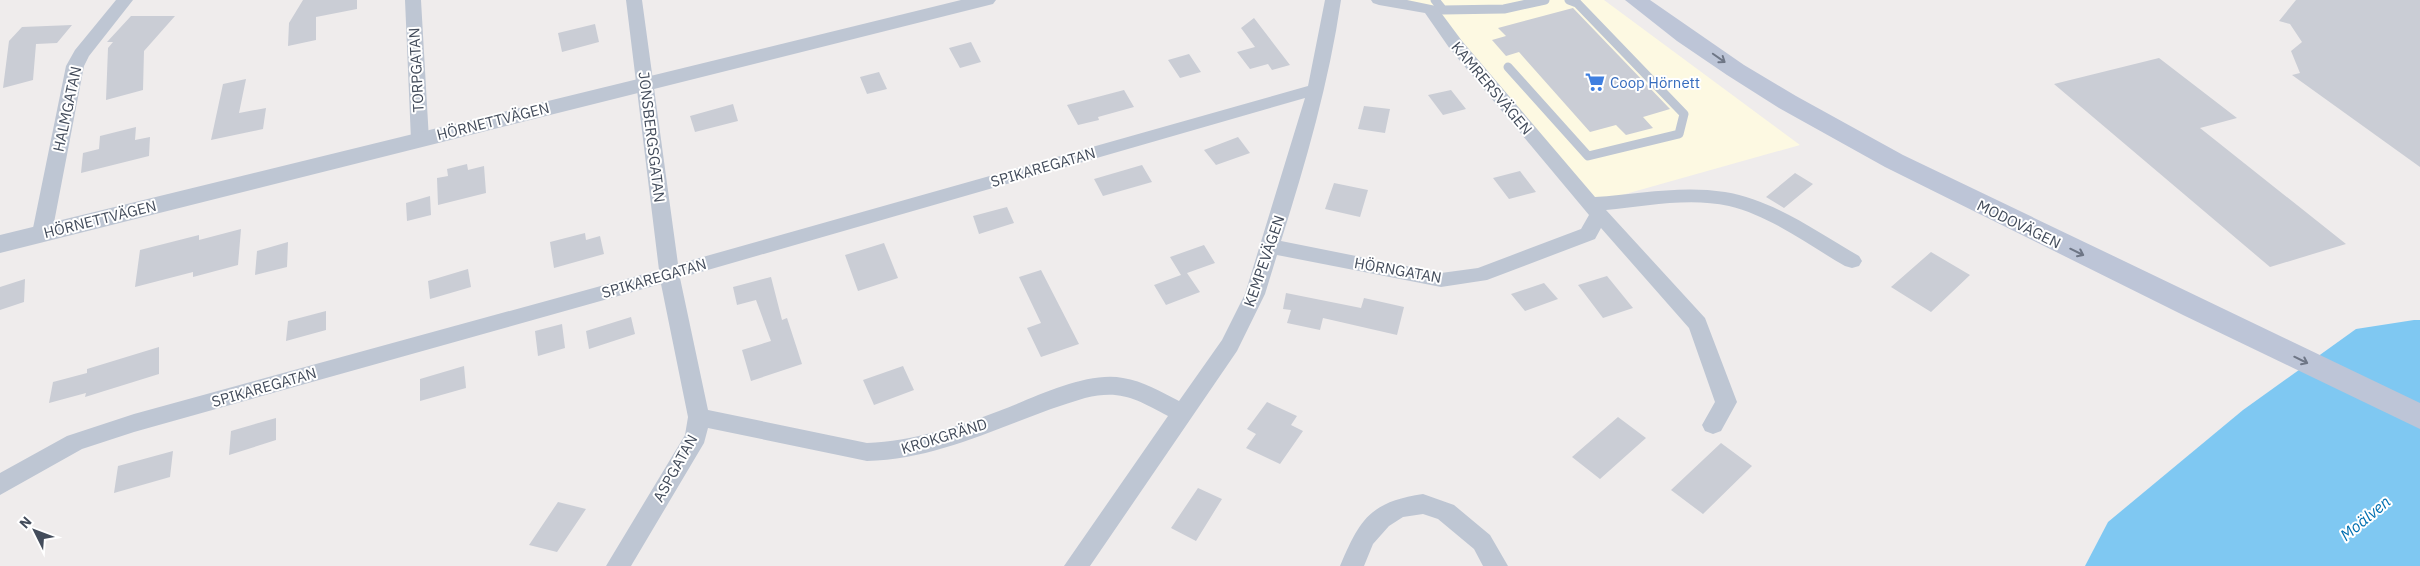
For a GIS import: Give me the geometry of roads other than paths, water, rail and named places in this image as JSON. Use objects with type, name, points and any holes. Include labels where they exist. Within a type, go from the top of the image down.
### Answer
[{"type":"main road","name":"MODOVÄGEN","points":[[1636,0],[1756,84],[1854,141],[1965,198],[2243,322],[2420,396]]},
{"type":"main road","name":"MODOVÄGEN","points":[[1662,0],[1808,96],[1865,129],[2243,322],[2420,417]]},
{"type":"street","name":"HALMGATAN","points":[[42,233],[75,66],[81,54],[125,0]]},
{"type":"street","name":"TORPGATAN","points":[[413,0],[420,140]]},
{"type":"street","name":"JONSBERGSGATAN","points":[[634,0],[669,274]]},
{"type":"street","name":"KEMPEVÄGEN","points":[[1076,566],[1230,345],[1255,294],[1316,89],[1326,45],[1333,0]]},
{"type":"street","points":[[1379,0],[1436,6]]},
{"type":"street","name":"HÖRNETTVÄGEN","points":[[0,244],[972,2]]},
{"type":"street","name":"KAMRERSVÄGEN","points":[[1436,6],[1456,45],[1594,209],[1698,324],[1726,402],[1713,425]]},
{"type":"street","name":"SPIKAREGATAN","points":[[0,485],[22,470],[75,442],[134,423],[669,274],[1316,89]]},
{"type":"street","points":[[1594,209],[1697,197],[1726,199],[1757,208],[1852,261]]},
{"type":"street","name":"HÖRNGATAN","points":[[1270,246],[1441,280],[1480,275],[1588,234],[1594,209]]},
{"type":"street","name":"ASPGATAN","points":[[618,566],[696,437],[699,417],[669,274]]},
{"type":"street","name":"KROKGRÄND","points":[[699,417],[867,452],[887,453],[941,439],[1075,392],[1104,385],[1124,386],[1182,413]]},
{"type":"street","points":[[1352,566],[1364,538],[1381,519],[1398,508],[1423,504],[1446,512],[1482,542],[1496,566]]},
{"type":"lane","points":[[1496,0],[1504,9]]},
{"type":"lane","points":[[1436,6],[1504,9],[1544,0]]},
{"type":"lane","points":[[1508,67],[1588,156],[1680,134],[1684,114],[1576,3],[1569,0]]},
{"type":"water","name":"Moälven","points":[[2420,320],[2420,566],[2085,566],[2108,522],[2243,410],[2356,329]]},
{"type":"place","name":"Coop Hörnett","points":[[1595,82]]}]
